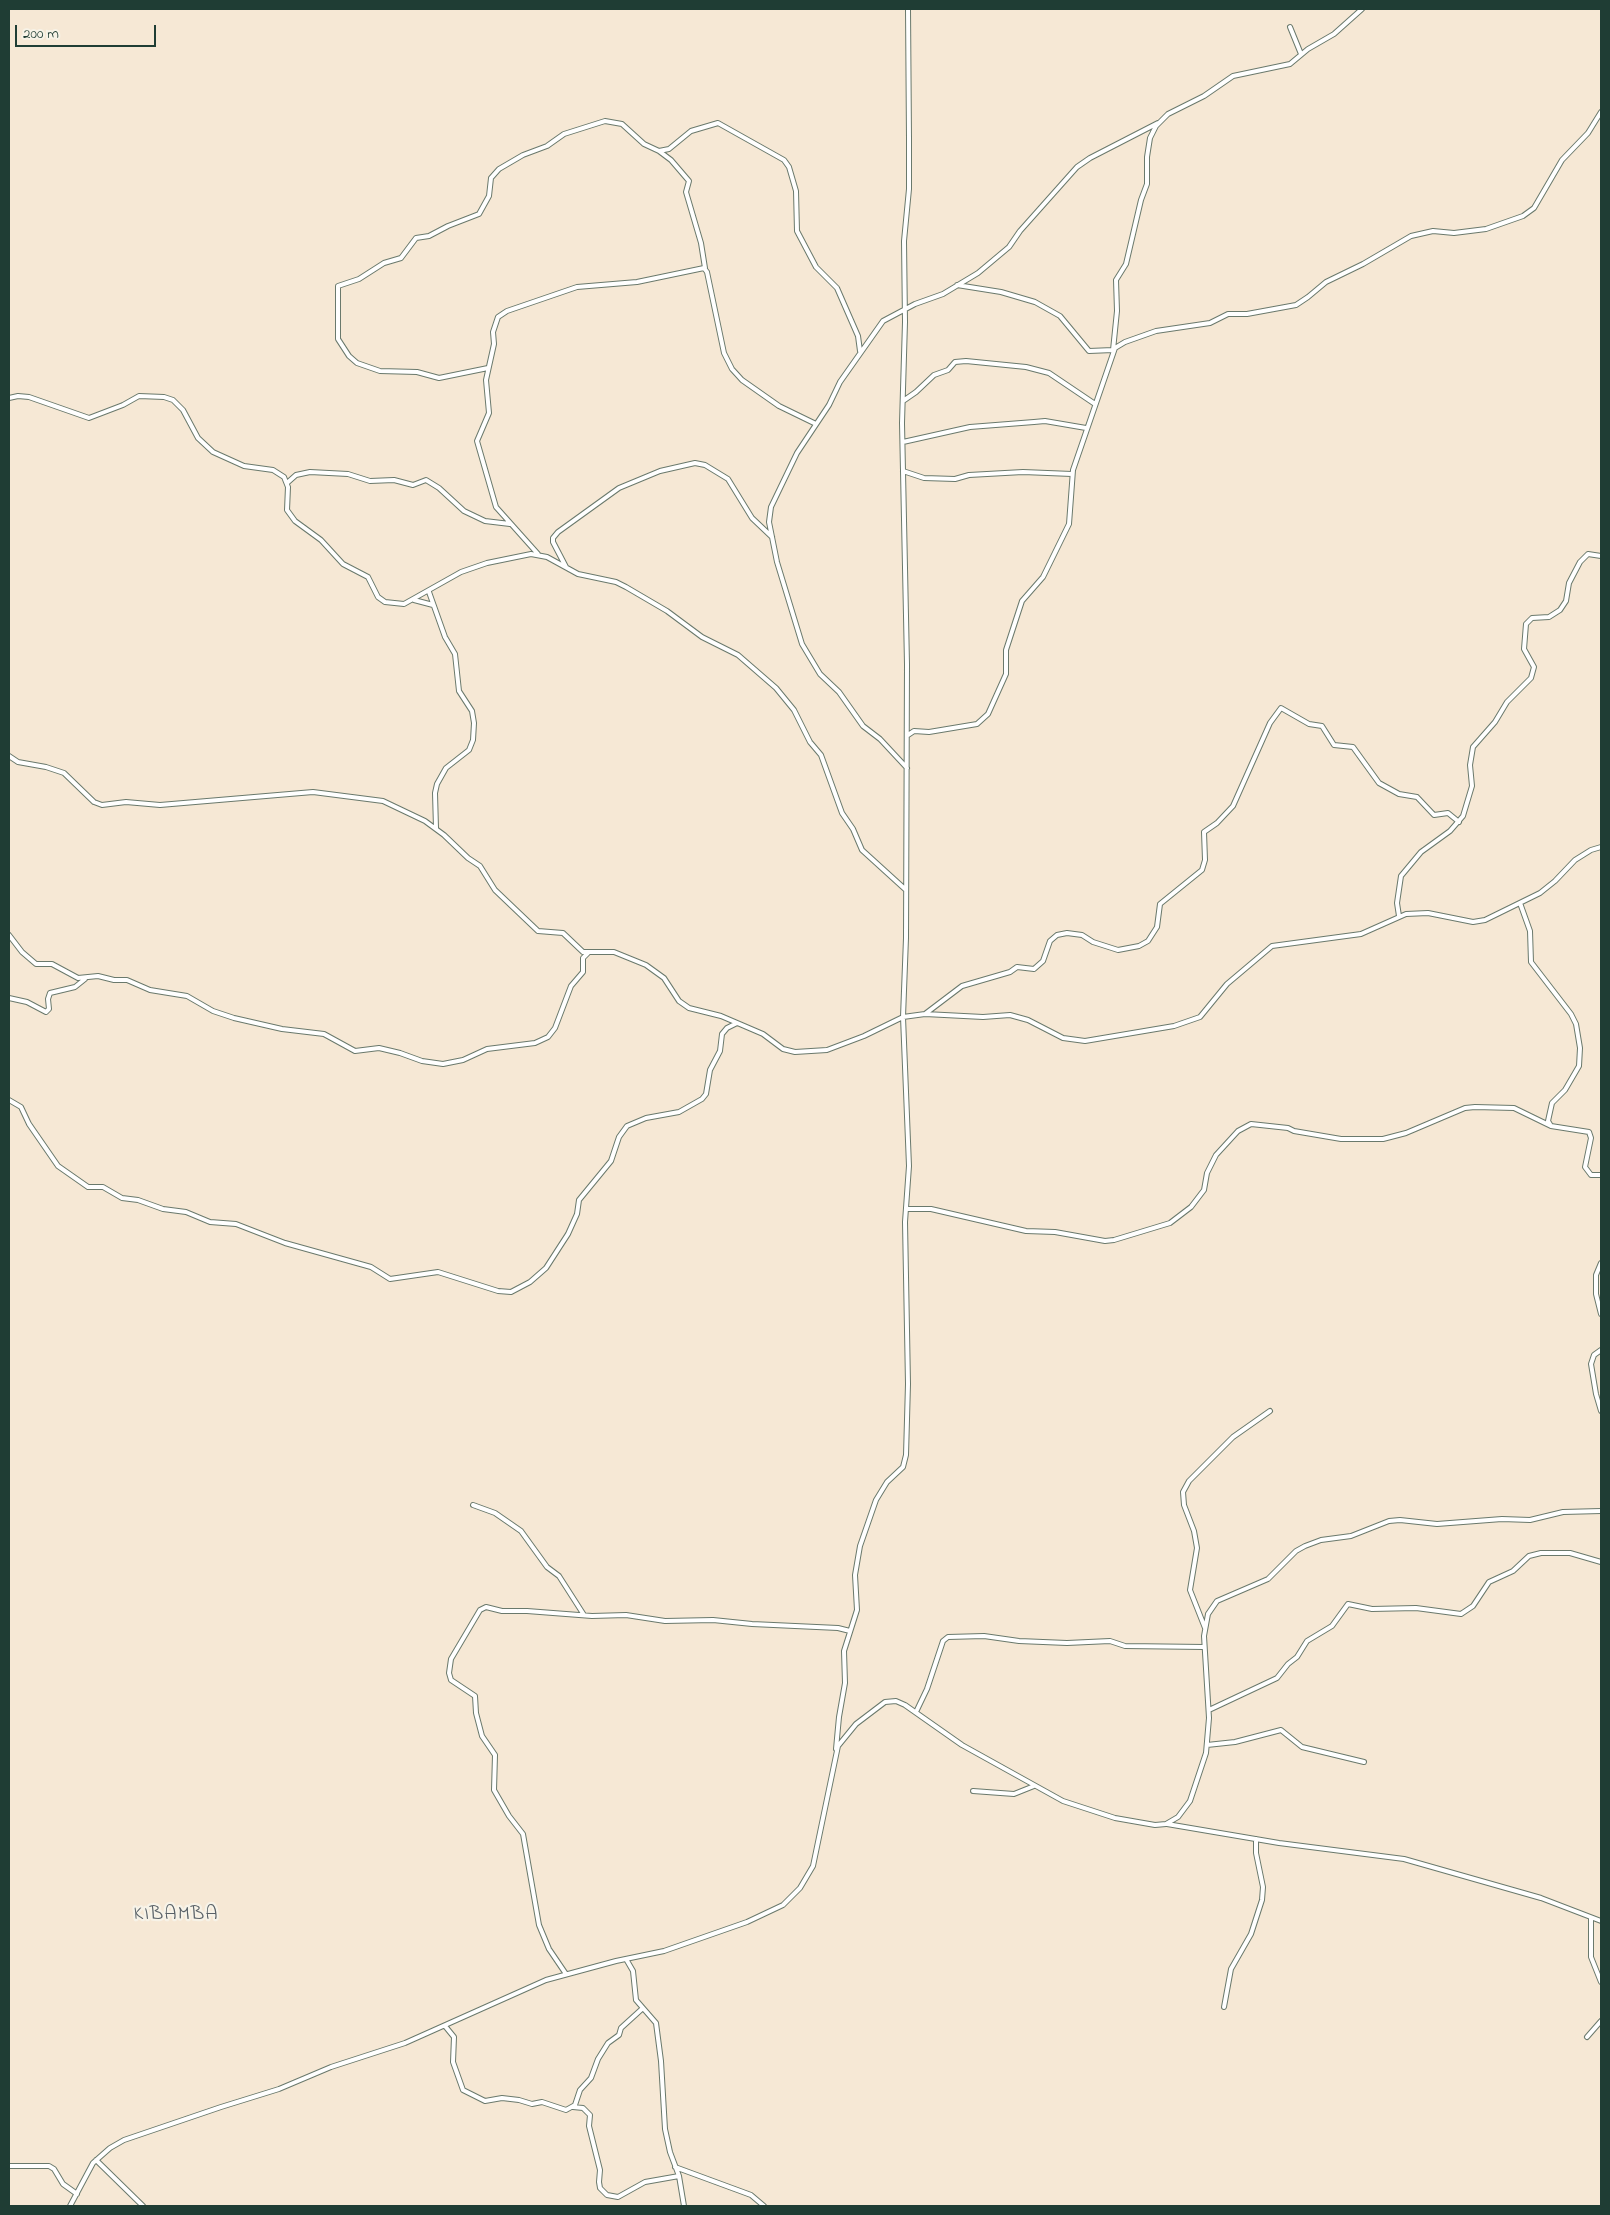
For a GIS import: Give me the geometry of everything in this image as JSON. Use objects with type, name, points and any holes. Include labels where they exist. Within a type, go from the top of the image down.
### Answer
[{"type":"street","points":[[70,2206],[96,2160],[110,2148],[124,2140],[221,2107],[280,2090],[331,2068],[405,2043],[445,2026],[510,1994],[566,1974],[626,1959],[660,1953],[732,1928],[774,1910],[793,1896],[813,1866],[830,1791],[836,1752],[839,1717],[846,1683],[844,1651],[856,1615],[855,1575],[862,1539],[879,1493],[887,1482],[903,1467],[905,1460],[908,1384],[905,1304],[906,1209],[909,1166],[903,1016],[907,736],[903,401],[904,234],[909,189],[910,139],[908,9]]},
{"type":"street","points":[[907,768],[880,739],[859,722],[839,692],[820,674],[802,644],[783,587],[769,522],[771,507],[798,453],[860,351],[883,321],[905,309],[943,294],[978,273],[1009,246],[1020,231],[1082,163],[1158,123],[1177,108],[1204,96],[1233,76],[1288,65],[1301,54],[1334,34],[1362,9]]},
{"type":"street","points":[[1290,27],[1301,54]]},
{"type":"street","points":[[956,285],[1005,293],[1034,302],[1060,316],[1089,351],[1113,350],[1125,342],[1156,331],[1210,323],[1228,314],[1246,314],[1296,305],[1326,282],[1363,264],[1411,236],[1433,231],[1454,233],[1487,228],[1523,216],[1537,204],[1562,160],[1588,133],[1601,112]]},
{"type":"street","points":[[488,368],[439,378],[416,372],[380,371],[357,363],[349,356],[338,339],[338,286],[360,279],[386,262],[402,258],[416,238],[429,236],[448,226],[479,214],[487,200],[490,182],[494,174],[523,155],[547,146],[564,134],[602,121],[612,121],[622,124],[644,144],[659,151],[671,160],[689,181],[686,192],[701,243],[721,344],[732,369],[742,380],[780,406],[816,424]]},
{"type":"street","points":[[659,151],[669,149],[692,131],[718,123],[784,160],[789,167],[796,192],[797,230],[816,268],[837,288],[859,339],[860,351]]},
{"type":"street","points":[[907,736],[912,731],[929,732],[977,724],[986,718],[1006,674],[1006,650],[1022,601],[1043,577],[1069,524],[1072,474],[1113,350],[1117,311],[1116,280],[1126,264],[1141,200],[1147,184],[1147,157],[1150,138],[1158,123]]},
{"type":"street","points":[[669,149],[671,160]]},
{"type":"street","points":[[705,268],[694,268],[637,282],[577,287],[507,311],[498,317],[492,332],[494,344],[486,380],[489,413],[477,441],[495,506],[538,554],[578,574],[616,582],[626,587],[667,611],[702,638],[738,655],[768,680],[791,706],[810,742],[821,755],[842,813],[853,829],[862,850],[906,890]]},
{"type":"street","points":[[859,339],[866,343]]},
{"type":"street","points":[[903,401],[916,392],[934,374],[946,371],[955,362],[966,360],[1032,368],[1049,373],[1095,404]]},
{"type":"street","points":[[9,398],[30,397],[89,418],[123,405],[139,396],[168,398],[181,408],[198,438],[213,452],[249,468],[273,470],[284,477],[287,483],[287,510],[295,521],[321,540],[343,564],[368,578],[380,599],[400,605],[429,592],[451,577],[477,566],[528,554],[538,554]]},
{"type":"street","points":[[903,442],[970,427],[1034,422],[1065,424],[1086,428]]},
{"type":"street","points":[[568,569],[553,542],[556,534],[619,488],[653,474],[697,463],[728,479],[752,518],[772,537]]},
{"type":"street","points":[[903,471],[924,478],[955,479],[968,475],[1015,472],[1072,474]]},
{"type":"street","points":[[287,483],[296,475],[310,472],[348,474],[370,481],[394,480],[413,485],[426,480],[440,488],[464,511],[485,521],[510,524]]},
{"type":"street","points":[[1399,916],[1397,903],[1401,876],[1421,852],[1458,822],[1466,810],[1471,791],[1470,765],[1473,747],[1495,722],[1507,702],[1529,681],[1533,673],[1534,664],[1524,649],[1526,624],[1532,618],[1549,617],[1560,610],[1566,601],[1569,583],[1582,559],[1593,553],[1601,556]]},
{"type":"street","points":[[429,592],[445,637],[455,654],[458,691],[472,711],[474,723],[471,747],[446,768],[437,784],[435,793],[436,828]]},
{"type":"street","points":[[414,600],[433,605]]},
{"type":"street","points":[[925,1014],[962,986],[1008,973],[1017,967],[1034,969],[1043,961],[1050,941],[1057,934],[1082,935],[1093,942],[1118,950],[1139,946],[1148,941],[1156,927],[1160,904],[1202,870],[1205,860],[1204,832],[1217,823],[1233,806],[1267,728],[1281,708],[1309,724],[1322,726],[1334,745],[1353,747],[1379,783],[1399,794],[1417,798],[1434,815],[1448,813],[1458,822]]},
{"type":"street","points":[[9,756],[18,762],[46,766],[64,773],[94,802],[102,805],[125,802],[160,805],[225,797],[320,792],[380,800],[436,828],[468,858],[480,866],[495,890],[534,928],[541,932],[563,933],[580,950],[614,952],[646,965],[664,978],[676,998],[683,1005],[738,1023],[768,1036],[786,1050],[813,1053],[843,1045],[903,1016],[925,1014],[983,1017],[1010,1015],[1028,1020],[1063,1038],[1078,1041],[1165,1029],[1200,1017],[1227,984],[1272,946],[1296,941],[1339,938],[1361,934],[1387,924],[1399,916],[1428,913],[1479,922],[1520,903],[1551,885],[1580,857],[1601,847]]},
{"type":"street","points":[[1520,903],[1530,931],[1530,962],[1571,1014],[1576,1024],[1580,1048],[1579,1066],[1565,1090],[1551,1106],[1548,1119],[1552,1126]]},
{"type":"street","points":[[9,935],[28,958],[36,964],[52,964],[78,978],[85,979],[98,976],[114,980],[127,980],[150,990],[187,996],[214,1012],[234,1018],[282,1029],[324,1034],[356,1051],[379,1048],[422,1061],[443,1064],[463,1060],[487,1049],[535,1043],[548,1037],[555,1028],[571,986],[583,972],[583,959],[589,952]]},
{"type":"street","points":[[9,998],[28,1002],[46,1012],[49,1009],[48,999],[50,993],[75,987],[85,979]]},
{"type":"street","points":[[9,1100],[21,1107],[29,1124],[58,1166],[88,1187],[103,1187],[122,1198],[138,1200],[163,1209],[186,1212],[210,1222],[236,1224],[284,1243],[371,1267],[390,1279],[438,1272],[498,1291],[510,1292],[530,1282],[546,1268],[568,1234],[577,1214],[579,1200],[611,1161],[622,1131],[637,1120],[679,1112],[702,1099],[706,1094],[710,1070],[720,1051],[722,1034],[727,1028],[738,1023]]},
{"type":"street","points":[[906,1209],[931,1209],[1026,1231],[1055,1232],[1105,1241],[1114,1240],[1170,1223],[1191,1207],[1204,1190],[1207,1173],[1219,1150],[1238,1131],[1251,1124],[1288,1128],[1294,1131],[1336,1138],[1383,1139],[1406,1133],[1465,1108],[1475,1107],[1514,1108],[1552,1126],[1589,1132],[1590,1138],[1585,1167],[1591,1175],[1601,1175]]},
{"type":"street","points":[[1601,1263],[1596,1275],[1596,1299],[1601,1314]]},
{"type":"street","points":[[1601,1350],[1594,1356],[1591,1364],[1601,1411]]},
{"type":"street","points":[[1205,1628],[1190,1590],[1197,1548],[1194,1531],[1184,1505],[1183,1492],[1189,1481],[1237,1433],[1270,1411]]},
{"type":"street","points":[[473,1505],[495,1512],[516,1526],[547,1567],[559,1576],[584,1615]]},
{"type":"street","points":[[1167,1824],[1178,1817],[1190,1801],[1207,1745],[1209,1710],[1204,1647],[1205,1628],[1208,1614],[1217,1601],[1268,1579],[1296,1551],[1321,1540],[1351,1536],[1394,1520],[1430,1524],[1502,1519],[1530,1520],[1570,1511],[1601,1511]]},
{"type":"street","points":[[1209,1710],[1277,1678],[1288,1664],[1297,1657],[1307,1641],[1332,1626],[1348,1604],[1372,1609],[1416,1608],[1461,1614],[1473,1606],[1489,1582],[1512,1572],[1529,1556],[1540,1553],[1570,1554],[1601,1562]]},
{"type":"street","points":[[566,1974],[549,1949],[539,1925],[523,1834],[509,1816],[494,1790],[494,1753],[482,1736],[476,1713],[475,1696],[451,1680],[448,1669],[454,1653],[482,1608],[584,1615],[632,1616],[665,1621],[713,1620],[752,1624],[838,1628],[850,1631]]},
{"type":"street","points":[[916,1712],[924,1700],[943,1641],[948,1636],[984,1636],[1020,1641],[1067,1643],[1110,1641],[1125,1646],[1204,1647]]},
{"type":"street","points":[[836,1752],[850,1730],[885,1702],[896,1701],[916,1712],[948,1736],[1034,1786],[1063,1801],[1101,1815],[1155,1825],[1167,1824],[1180,1828],[1256,1839],[1404,1858],[1541,1898],[1601,1921]]},
{"type":"street","points":[[1207,1745],[1235,1742],[1281,1730],[1302,1747],[1364,1762]]},
{"type":"street","points":[[973,1791],[1011,1794],[1034,1786]]},
{"type":"street","points":[[1224,2007],[1232,1969],[1251,1934],[1262,1900],[1262,1880],[1256,1853],[1256,1839]]},
{"type":"street","points":[[1591,1918],[1591,1957],[1601,1982]]},
{"type":"street","points":[[626,1959],[633,1972],[635,1997],[654,2018],[657,2026],[665,2128],[679,2176],[684,2206]]},
{"type":"street","points":[[573,2107],[580,2090],[593,2075],[598,2059],[606,2046],[619,2036],[621,2028],[643,2008]]},
{"type":"street","points":[[1587,2036],[1601,2021]]},
{"type":"street","points":[[445,2026],[454,2037],[452,2062],[462,2090],[485,2102],[512,2099],[532,2104],[542,2102],[562,2110],[573,2107],[583,2108],[590,2115],[589,2126],[600,2167],[600,2188],[607,2195],[618,2197],[645,2182],[679,2176]]},
{"type":"street","points":[[96,2160],[143,2206]]},
{"type":"street","points":[[9,2166],[50,2166],[63,2184],[77,2194]]},
{"type":"street","points":[[676,2167],[752,2195],[764,2206]]},
{"type":"district","name":"KIBAMBA","points":[[176,1916]]}]
